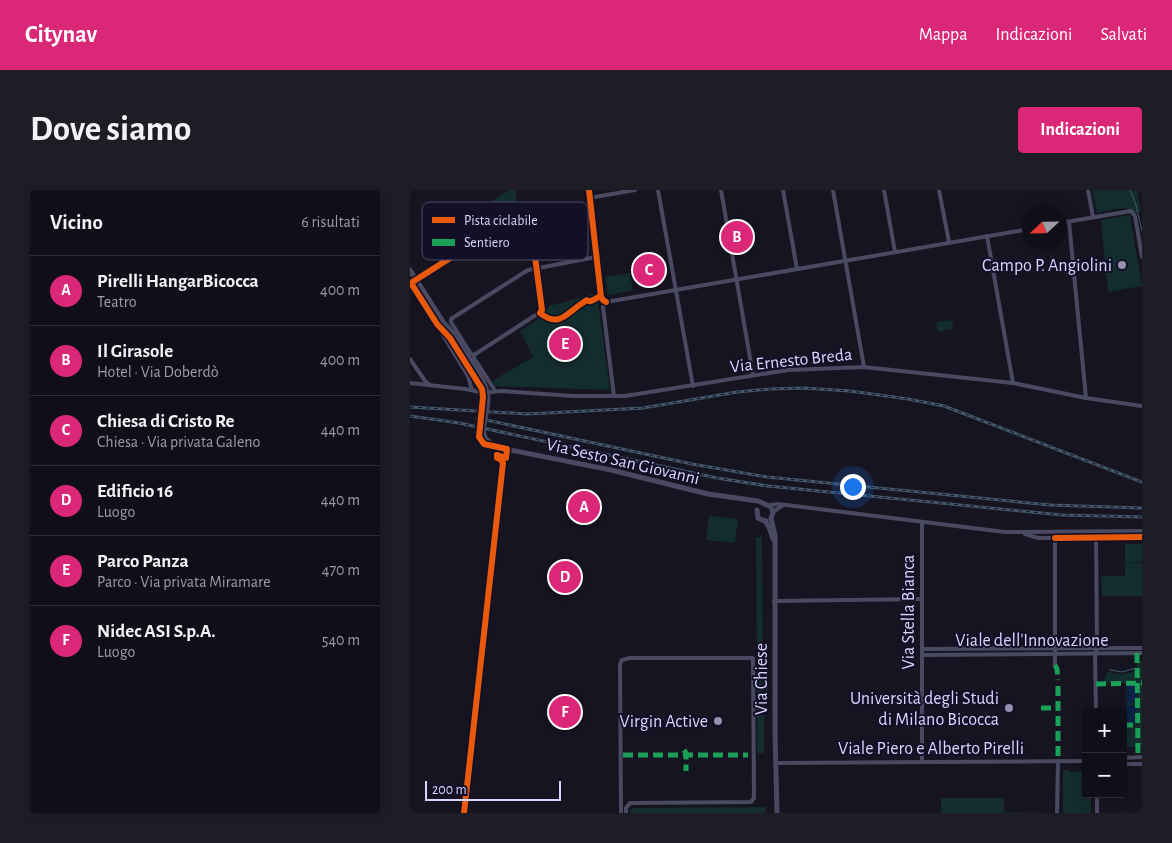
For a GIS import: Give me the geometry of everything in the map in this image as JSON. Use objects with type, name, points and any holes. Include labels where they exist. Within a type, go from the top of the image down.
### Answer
[{"type":"street","points":[[589,190],[601,297],[606,302]]},
{"type":"street","points":[[590,198],[635,190]]},
{"type":"street","points":[[658,190],[693,386]]},
{"type":"street","points":[[721,190],[753,375]]},
{"type":"street","points":[[783,190],[797,269]]},
{"type":"street","points":[[833,190],[864,366]]},
{"type":"street","points":[[884,190],[895,252]]},
{"type":"street","points":[[939,190],[949,242]]},
{"type":"street","points":[[1088,190],[1093,218]]},
{"type":"street","points":[[1086,398],[1069,222],[1127,211],[1132,212],[1135,216],[1142,257]]},
{"type":"street","points":[[606,302],[1022,230]]},
{"type":"street","points":[[987,236],[1013,383]]},
{"type":"street","points":[[588,259],[596,257]]},
{"type":"street","points":[[413,282],[447,260]]},
{"type":"street","points":[[535,260],[536,269],[542,310],[540,313],[474,355],[471,354],[451,320],[526,272],[536,269],[581,260]]},
{"type":"street","points":[[410,270],[413,282],[468,376],[472,389]]},
{"type":"street","points":[[413,282],[444,324],[453,333],[471,365]]},
{"type":"street","points":[[606,302],[603,307],[614,396]]},
{"type":"street","points":[[437,324],[471,365]]},
{"type":"street","name":"Via Ernesto Breda","points":[[474,355],[493,391],[614,396],[640,395],[753,375],[823,367],[864,366],[1013,383],[1086,398],[1142,406]]},
{"type":"street","points":[[410,359],[430,385]]},
{"type":"street","name":"Via Sesto San Giovanni","points":[[471,365],[483,393],[481,430],[493,446],[611,470],[708,494],[758,501],[766,504],[922,523],[1018,532],[1142,531]]},
{"type":"street","points":[[411,383],[419,380],[418,370]]},
{"type":"street","points":[[411,383],[472,389],[480,392]]},
{"type":"street","points":[[746,500],[756,510],[766,504],[772,515]]},
{"type":"street","points":[[766,521],[783,505]]},
{"type":"street","name":"Via Chiese","points":[[756,510],[758,518],[766,521],[770,527],[774,544]]},
{"type":"street","name":"Via Chiese","points":[[772,515],[775,530],[774,601],[777,813]]},
{"type":"street","name":"Via Stella Bianca","points":[[922,523],[922,762]]},
{"type":"street","name":"Via Sesto San Giovanni","points":[[1018,532],[1038,538],[1142,538]]},
{"type":"street","points":[[1055,665],[1055,538],[1056,534],[1061,532]]},
{"type":"street","points":[[1096,532],[1096,708]]},
{"type":"street","points":[[774,601],[922,599]]},
{"type":"street","name":"Viale dell'Innovazione","points":[[922,649],[1142,648]]},
{"type":"street","name":"Viale dell'Innovazione","points":[[922,655],[1095,655],[1142,653]]},
{"type":"street","name":"Via Chiese","points":[[620,798],[620,664],[622,660],[630,658],[753,658],[754,798],[749,803],[630,803]]},
{"type":"street","points":[[1127,758],[1142,757]]},
{"type":"street","points":[[1058,761],[1058,813]]},
{"type":"street","name":"Viale Piero e Alberto Pirelli","points":[[777,763],[1082,762]]},
{"type":"street","points":[[1127,764],[1142,764]]},
{"type":"street","points":[[620,798],[624,802],[630,803]]},
{"type":"street","points":[[620,798],[624,812]]},
{"type":"street","points":[[1097,798],[1097,813]]},
{"type":"street","points":[[624,812],[630,803]]},
{"type":"green space","points":[[509,190],[515,190],[517,202],[491,202]]},
{"type":"green space","points":[[1092,190],[1137,190],[1141,212],[1135,213],[1131,210],[1122,209],[1097,213]]},
{"type":"green space","name":"Campo P. Angiolini","points":[[1130,215],[1142,286],[1108,292],[1101,220]]},
{"type":"green space","points":[[630,273],[633,290],[608,295],[605,277]]},
{"type":"green space","points":[[597,293],[610,390],[495,386],[492,381],[533,357],[520,331],[543,316],[549,306]]},
{"type":"green space","points":[[952,320],[953,329],[938,332],[936,322]]},
{"type":"green space","points":[[709,516],[738,519],[735,543],[706,540]]},
{"type":"green space","points":[[756,537],[762,537],[763,651],[757,651]]},
{"type":"green space","points":[[1125,544],[1142,544],[1142,562],[1125,563]]},
{"type":"green space","points":[[1125,563],[1142,563],[1142,596],[1102,596],[1101,576],[1125,576]]},
{"type":"green space","points":[[757,656],[764,656],[764,753],[757,753]]},
{"type":"green space","points":[[1137,661],[1142,661],[1142,747],[1127,747],[1126,683],[1103,683],[1108,671],[1123,674],[1137,669]]},
{"type":"green space","points":[[1063,770],[1069,770],[1070,772],[1082,771],[1082,798],[1091,798],[1091,813],[1063,813]]},
{"type":"green space","points":[[941,798],[1004,798],[1004,812],[1043,813],[941,813]]},
{"type":"green space","points":[[766,807],[766,813],[630,813],[632,808]]},
{"type":"water","points":[[1126,685],[1136,685],[1137,702],[1127,703]]},
{"type":"water","points":[[1127,706],[1137,706],[1137,723],[1127,724]]},
{"type":"tram line","points":[[1130,190],[1136,205],[1142,231]]},
{"type":"tram line","points":[[1110,670],[1122,672],[1136,668]]},
{"type":"railway","points":[[410,407],[527,414],[643,408],[737,392],[770,389],[803,388],[850,391],[944,406],[1142,482]]},
{"type":"railway","points":[[410,416],[459,423],[717,478],[768,486],[1062,515],[1142,517]]},
{"type":"railway","points":[[477,418],[692,464],[767,477],[1050,505],[1142,508]]},
{"type":"marked path","points":[[1137,653],[1138,757]]},
{"type":"marked path","points":[[1055,665],[1058,680]]},
{"type":"marked path","points":[[1096,684],[1142,683]]},
{"type":"marked path","points":[[1058,686],[1058,761]]},
{"type":"marked path","points":[[1041,708],[1057,708]]},
{"type":"marked path","points":[[1127,725],[1138,725]]},
{"type":"marked path","points":[[684,750],[686,753],[686,771]]},
{"type":"marked path","points":[[623,755],[748,755]]},
{"type":"cycle path","points":[[589,190],[601,297],[606,302]]},
{"type":"cycle path","points":[[447,260],[411,283],[437,324],[450,338],[482,389],[479,437],[484,444],[507,449],[506,458],[497,455]]},
{"type":"cycle path","points":[[535,260],[542,310],[540,313],[547,318],[558,319],[563,317],[586,300],[591,301],[599,297]]},
{"type":"cycle path","points":[[464,813],[503,463],[497,458],[497,455]]},
{"type":"cycle path","points":[[1055,538],[1142,537]]},
{"type":"place","name":"Il Girasole","points":[[737,237]]},
{"type":"place","name":"Campo P. Angiolini","points":[[1122,265]]},
{"type":"place","name":"Chiesa di Cristo Re","points":[[649,270]]},
{"type":"place","name":"Parco Panza","points":[[565,344]]},
{"type":"place","name":"Pirelli HangarBicocca","points":[[584,507]]},
{"type":"place","name":"Edificio 16","points":[[565,577]]},
{"type":"place","name":"Università degli Studi di Milano Bicocca","points":[[1009,708]]},
{"type":"place","name":"Nidec ASI S.p.A.","points":[[565,712]]},
{"type":"place","name":"Virgin Active","points":[[718,721]]}]
